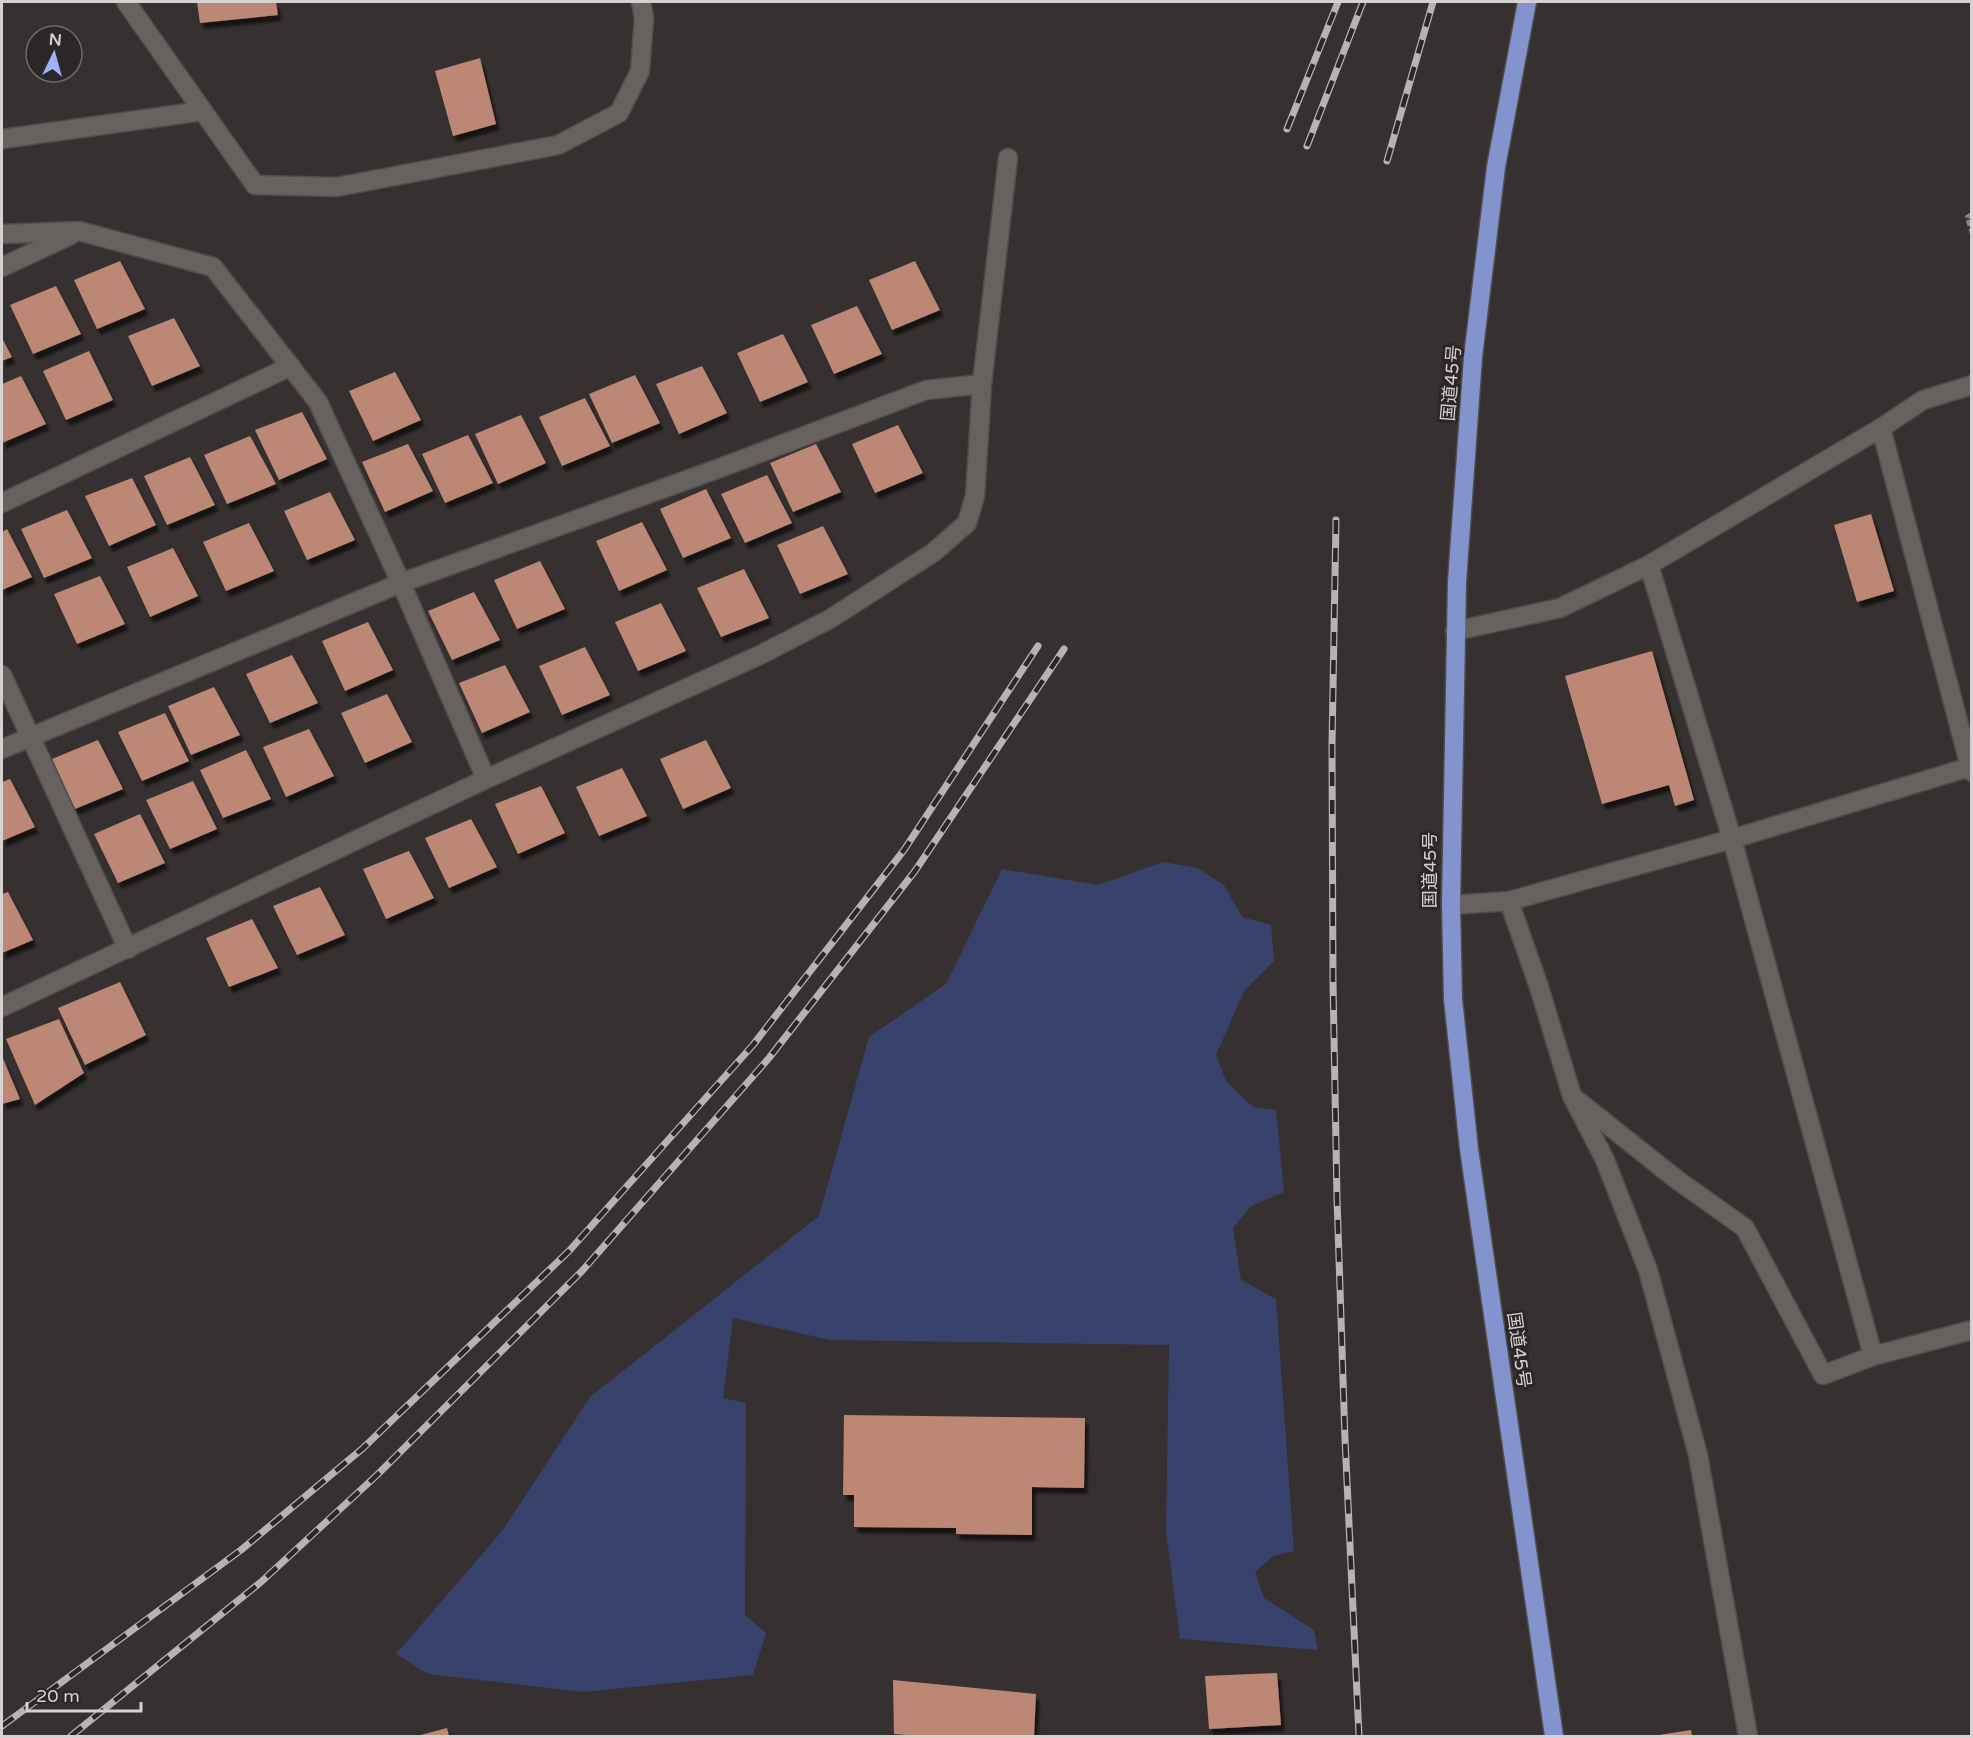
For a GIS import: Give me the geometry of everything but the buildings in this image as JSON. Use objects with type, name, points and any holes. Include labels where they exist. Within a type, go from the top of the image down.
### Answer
[{"type":"highway","name":"国道45号","points":[[1527,2],[1496,167],[1473,357],[1455,632],[1451,905],[1454,999],[1469,1149],[1554,1737]]},
{"type":"street","points":[[126,2],[255,185],[337,187],[558,146],[620,113],[640,71],[644,18],[641,2]]},
{"type":"street","points":[[2,139],[203,111]]},
{"type":"street","points":[[2,1007],[486,780],[760,655],[830,619],[934,552],[967,523],[975,496],[982,384],[1008,158]]},
{"type":"street","points":[[2,234],[79,231],[213,267],[318,402],[401,584],[486,780]]},
{"type":"street","points":[[2,267],[79,231]]},
{"type":"street","points":[[2,503],[291,366]]},
{"type":"street","points":[[2,749],[401,584],[926,390],[982,384]]},
{"type":"street","points":[[1455,632],[1560,608],[1649,566],[1881,428],[1923,400],[1971,385]]},
{"type":"street","points":[[1451,905],[1509,901],[1971,769],[1881,428]]},
{"type":"street","points":[[1649,566],[1732,839],[1873,1356]]},
{"type":"street","points":[[2,675],[128,949]]},
{"type":"street","points":[[1509,901],[1539,987],[1572,1096],[1605,1160],[1648,1270],[1698,1455],[1748,1737]]},
{"type":"street","points":[[1572,1096],[1676,1179],[1745,1228],[1823,1376],[1873,1356],[1971,1330]]},
{"type":"path","points":[[1971,214],[1967,217],[1971,234]]},
{"type":"water","points":[[1163,862],[1197,868],[1224,885],[1242,917],[1271,925],[1274,961],[1244,991],[1216,1055],[1226,1081],[1253,1107],[1276,1110],[1284,1192],[1251,1206],[1233,1228],[1241,1280],[1276,1299],[1294,1551],[1273,1556],[1255,1572],[1264,1598],[1314,1630],[1318,1650],[1180,1639],[1166,1531],[1169,1345],[830,1340],[733,1318],[723,1398],[746,1403],[745,1615],[766,1633],[753,1675],[584,1692],[428,1674],[396,1654],[503,1530],[590,1397],[819,1216],[869,1037],[946,984],[1002,869],[1098,885]]},
{"type":"railway","points":[[1287,129],[1338,2]]},
{"type":"railway","points":[[1307,146],[1363,2]]},
{"type":"railway","points":[[1387,161],[1433,2]]},
{"type":"railway","points":[[1336,520],[1332,745],[1337,1198],[1345,1439],[1359,1736]]},
{"type":"railway","points":[[2,1726],[241,1550],[362,1449],[569,1251],[753,1045],[904,850],[1038,646]]},
{"type":"railway","points":[[71,1736],[261,1582],[377,1475],[582,1271],[769,1058],[915,871],[1064,649]]}]
